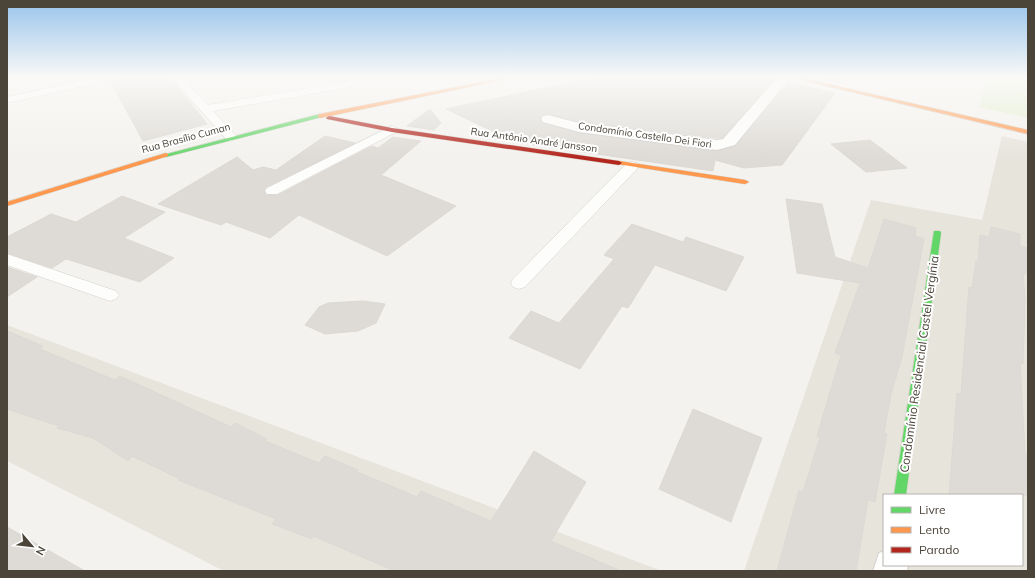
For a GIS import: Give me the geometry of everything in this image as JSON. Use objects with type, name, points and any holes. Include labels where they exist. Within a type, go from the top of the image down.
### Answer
[{"type":"street","name":"Rua Brasílio Cuman","points":[[7,204],[103,173],[230,137],[375,104]]},
{"type":"street","name":"Condomínio Castello Dei Fiori","points":[[548,118],[579,127],[716,145],[729,142],[762,104]]},
{"type":"street","points":[[908,104],[1028,132]]},
{"type":"street","name":"Rua Antônio André Jansson","points":[[320,116],[392,130],[745,182]]},
{"type":"street","name":"Condomínio Residencial Castel Vergínia","points":[[900,494],[937,233]]},
{"type":"lane","points":[[200,104],[230,137]]},
{"type":"lane","points":[[204,109],[234,104]]},
{"type":"lane","points":[[272,191],[392,130]]},
{"type":"lane","points":[[519,283],[632,166]]},
{"type":"lane","points":[[7,259],[110,295]]},
{"type":"shaded area","points":[[1002,136],[1028,142],[1028,571],[744,571],[871,200],[982,220]]},
{"type":"shaded area","points":[[7,325],[662,571],[224,571],[7,461]]},
{"type":"green space","points":[[980,104],[1028,104],[1028,118],[979,107]]},
{"type":"building","points":[[123,104],[191,104],[207,124],[143,141]]},
{"type":"building","points":[[470,104],[752,104],[722,138],[579,122],[548,114],[542,115],[540,118],[542,123],[579,133],[717,151],[736,146],[771,104],[827,104],[782,165],[744,168],[715,160],[713,171],[515,142],[446,109]]},
{"type":"building","points":[[430,109],[441,123],[434,130],[407,126]]},
{"type":"building","points":[[325,136],[355,143],[266,187],[264,190],[266,195],[278,195],[372,146],[378,148],[393,137],[421,141],[381,175],[456,206],[387,256],[299,215],[270,238],[226,222],[221,225],[158,204],[237,157],[253,170],[263,167],[276,170]]},
{"type":"building","points":[[870,140],[907,168],[866,172],[831,144]]},
{"type":"building","points":[[122,196],[165,212],[124,238],[174,258],[140,282],[66,259],[52,268],[7,253],[7,237],[51,214],[76,222]]},
{"type":"building","points":[[786,199],[822,204],[835,257],[868,268],[884,219],[916,228],[915,236],[924,239],[902,357],[891,394],[884,433],[887,434],[875,502],[868,500],[856,571],[777,571],[799,490],[803,492],[820,437],[817,436],[841,355],[835,353],[860,283],[797,273]]},
{"type":"building","points":[[632,224],[683,242],[686,237],[744,257],[726,291],[655,265],[628,308],[622,306],[580,369],[509,338],[531,311],[559,323],[614,259],[604,255]]},
{"type":"building","points":[[991,227],[1020,234],[1020,246],[1028,248],[1028,274],[1023,273],[1025,299],[1023,364],[1020,363],[1025,454],[1028,455],[1028,495],[949,494],[957,393],[961,394],[969,287],[972,288],[976,261],[978,262],[980,235],[989,237]]},
{"type":"building","points":[[7,267],[37,277],[7,297]]},
{"type":"building","points":[[363,301],[385,304],[376,323],[358,331],[325,334],[305,325],[319,307],[328,303]]},
{"type":"building","points":[[7,331],[43,346],[40,349],[115,380],[120,376],[231,427],[235,423],[267,439],[265,441],[319,463],[325,456],[358,470],[357,472],[417,497],[421,491],[491,521],[534,451],[586,482],[551,541],[621,571],[395,571],[313,536],[312,539],[272,524],[276,519],[178,480],[180,479],[132,456],[128,461],[93,438],[57,428],[59,426],[7,409]]},
{"type":"building","points":[[693,409],[762,438],[731,522],[659,489]]},
{"type":"building","points":[[7,527],[85,571],[7,571]]},
{"type":"traffic: fast","points":[[166,155],[320,116]]},
{"type":"traffic: fast","points":[[900,494],[937,233]]},
{"type":"traffic: slow","points":[[320,116],[380,104]]},
{"type":"traffic: slow","points":[[908,104],[1028,132]]},
{"type":"traffic: slow","points":[[7,204],[166,155]]},
{"type":"traffic: slow","points":[[619,163],[745,182]]},
{"type":"traffic: jam","points":[[329,118],[392,130],[619,163]]}]
